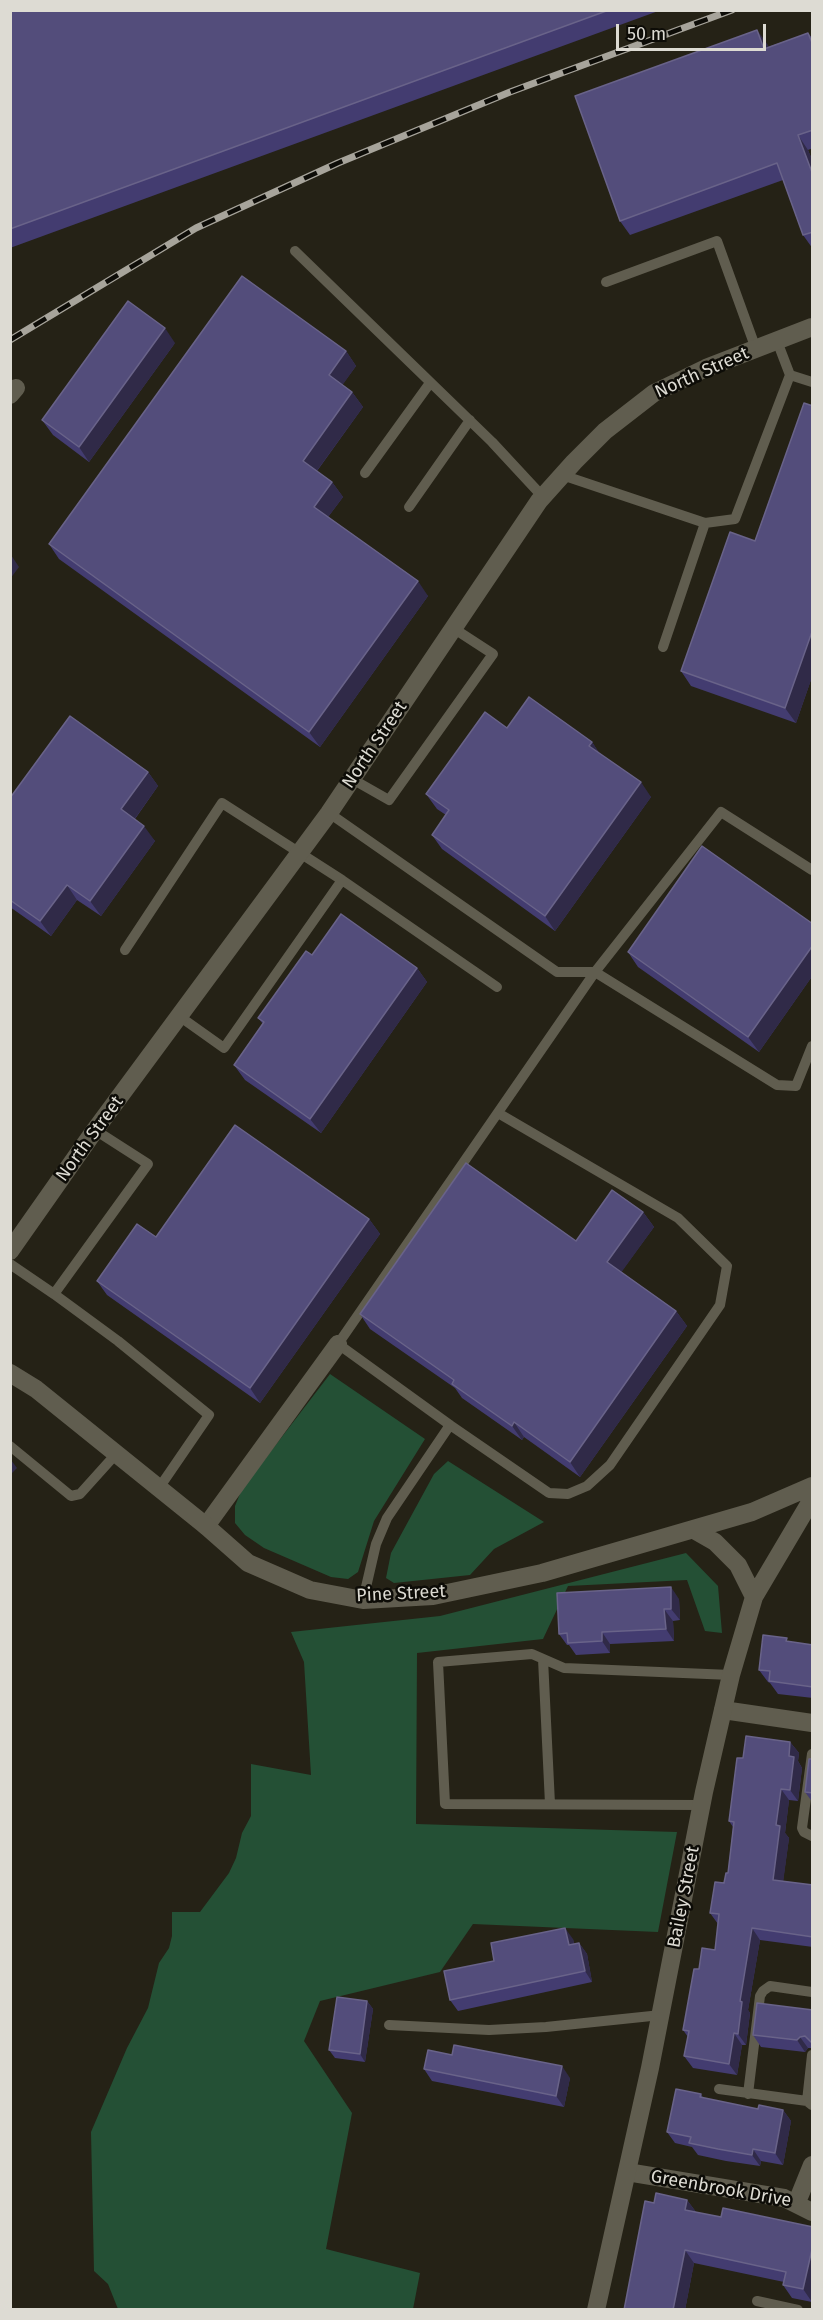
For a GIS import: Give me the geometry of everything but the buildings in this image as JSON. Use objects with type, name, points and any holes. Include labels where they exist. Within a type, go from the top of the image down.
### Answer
[{"type":"street","name":"North Street","points":[[10,1251],[95,1130],[329,813],[543,497],[562,475],[605,431],[654,393],[706,368],[813,327]]},
{"type":"street","points":[[206,1526],[338,1344]]},
{"type":"street","name":"Pine Street","points":[[10,1373],[36,1389],[206,1526],[248,1563],[310,1590],[363,1600],[433,1596],[542,1573],[752,1512],[813,1486]]},
{"type":"street","name":"Bailey Street","points":[[596,2310],[661,2015],[701,1805],[731,1675],[754,1598],[813,1499]]},
{"type":"street","points":[[694,1530],[715,1542],[738,1565],[754,1598]]},
{"type":"street","points":[[723,1710],[813,1723]]},
{"type":"street","points":[[805,2207],[813,2165]]},
{"type":"street","name":"Greenbrook Drive","points":[[627,2172],[784,2198],[805,2207]]},
{"type":"lane","points":[[606,282],[717,241],[756,349]]},
{"type":"lane","points":[[295,251],[470,420],[543,497]]},
{"type":"lane","points":[[562,475],[705,523],[735,519],[790,375],[777,341]]},
{"type":"lane","points":[[790,375],[813,382]]},
{"type":"lane","points":[[365,473],[430,383]]},
{"type":"lane","points":[[409,507],[470,420]]},
{"type":"lane","points":[[663,647],[705,523]]},
{"type":"lane","points":[[352,779],[389,800],[492,654],[453,628]]},
{"type":"lane","points":[[125,950],[222,803],[342,879],[497,987]]},
{"type":"lane","points":[[498,1113],[678,1218],[727,1266],[720,1305],[610,1465],[587,1486],[568,1494],[549,1493],[338,1344],[595,972],[721,812],[813,870]]},
{"type":"lane","points":[[329,813],[557,972],[595,972],[777,1085],[796,1086],[813,1046]]},
{"type":"lane","points":[[179,1016],[224,1048],[342,879]]},
{"type":"lane","points":[[54,1294],[148,1164],[95,1130]]},
{"type":"lane","points":[[10,1264],[118,1341],[209,1415],[159,1488]]},
{"type":"lane","points":[[363,1600],[376,1544],[387,1518],[450,1425]]},
{"type":"lane","points":[[10,1446],[71,1496],[80,1494],[116,1454]]},
{"type":"lane","points":[[701,1805],[446,1804],[438,1662],[532,1654],[564,1668],[731,1675]]},
{"type":"lane","points":[[543,1659],[550,1804]]},
{"type":"lane","points":[[813,1754],[802,1828],[807,1835],[813,1836]]},
{"type":"lane","points":[[748,2094],[760,1996],[763,1990],[775,1987],[813,1992]]},
{"type":"lane","points":[[389,2025],[489,2030],[546,2027],[661,2015]]},
{"type":"lane","points":[[719,2089],[810,2103],[813,2055]]},
{"type":"lane","points":[[757,2301],[798,2310]]},
{"type":"green space","points":[[330,1374],[425,1439],[374,1521],[358,1572],[348,1579],[331,1577],[264,1548],[245,1535],[235,1523],[235,1506],[242,1489]]},
{"type":"green space","points":[[448,1461],[544,1522],[494,1549],[470,1575],[394,1583],[386,1578],[391,1553],[434,1474]]},
{"type":"green space","points":[[686,1553],[718,1586],[722,1633],[705,1631],[687,1580],[568,1586],[543,1639],[417,1653],[416,1824],[677,1832],[658,1932],[473,1924],[440,1972],[320,2001],[304,2041],[352,2113],[326,2249],[420,2273],[413,2309],[118,2309],[108,2284],[94,2271],[91,2132],[127,2048],[148,2008],[159,1963],[169,1948],[172,1936],[172,1912],[200,1912],[229,1873],[236,1858],[242,1833],[251,1816],[251,1764],[311,1775],[304,1662],[291,1632],[440,1616]]},
{"type":"railway","points":[[10,340],[196,228],[338,163],[510,92],[732,10]]}]
